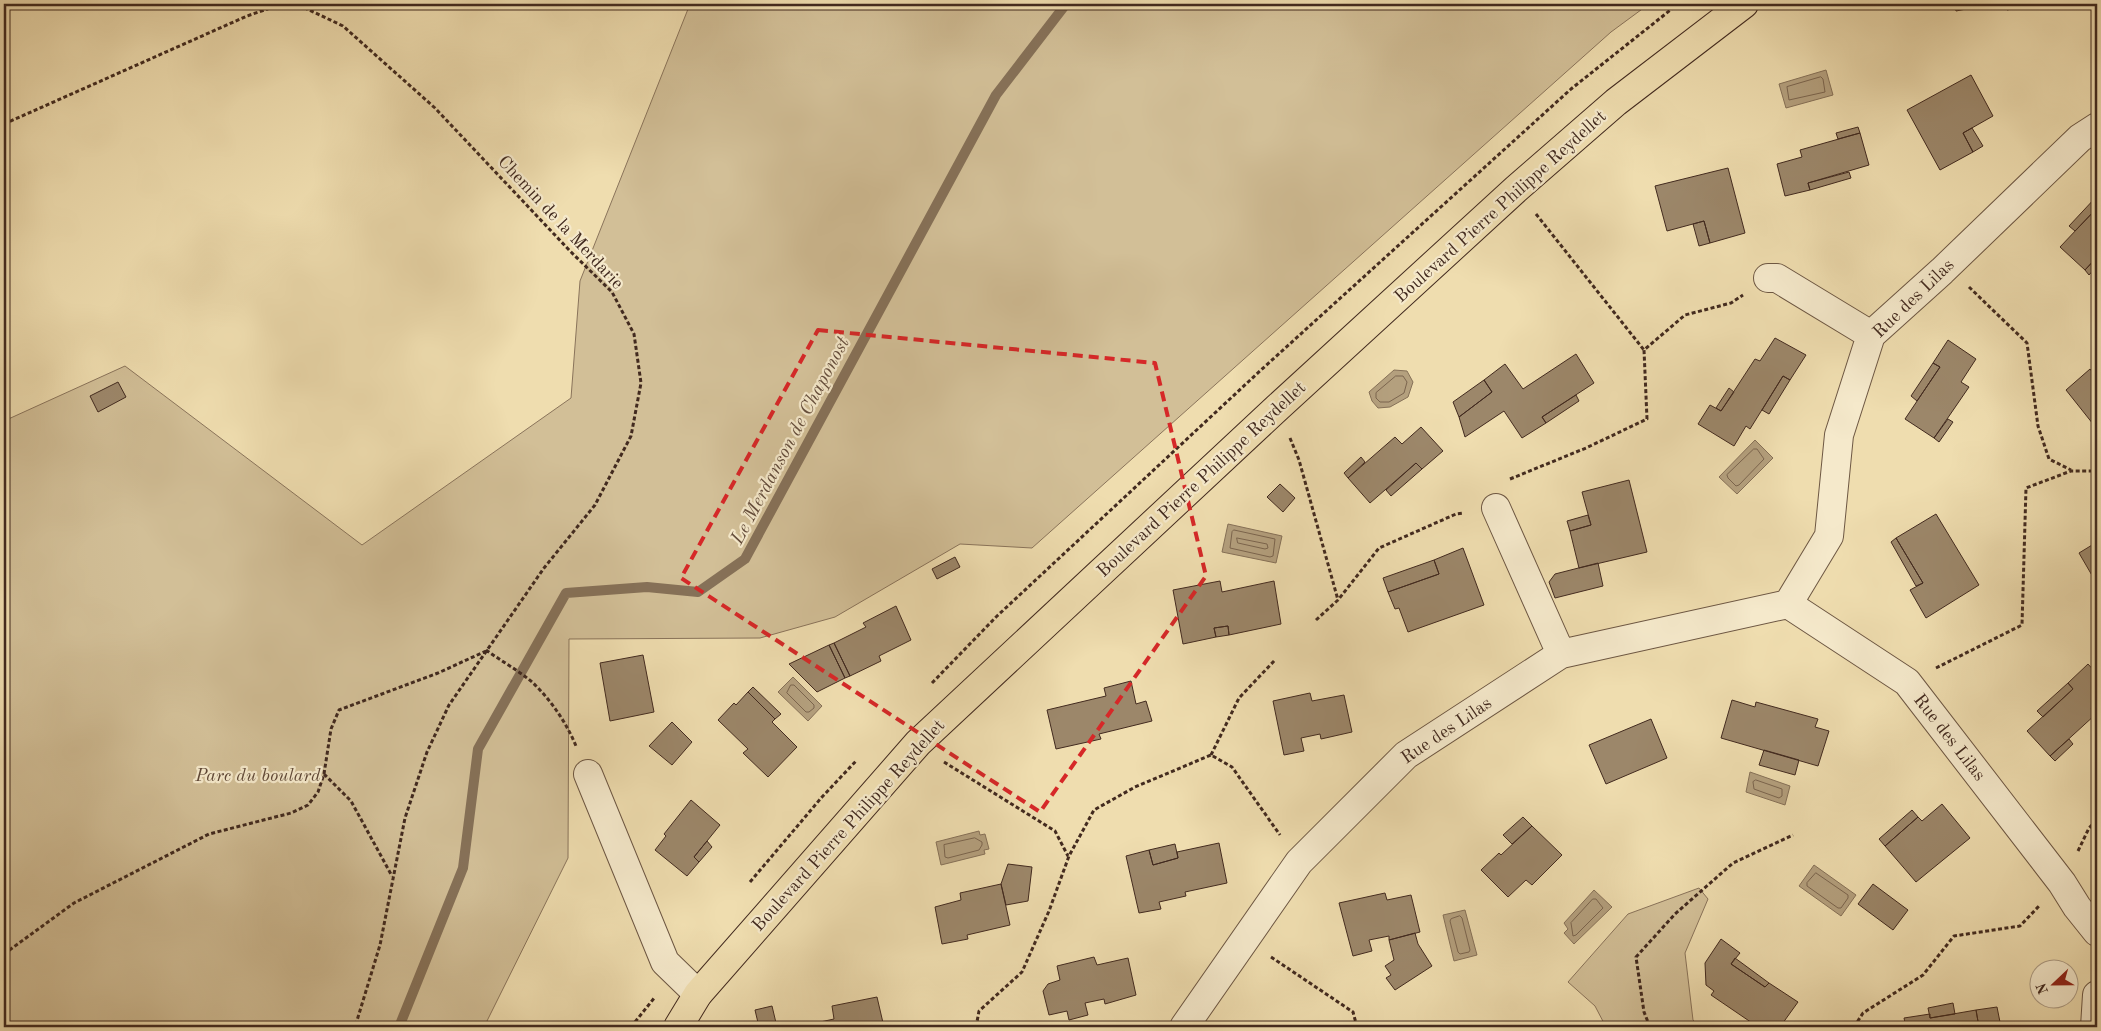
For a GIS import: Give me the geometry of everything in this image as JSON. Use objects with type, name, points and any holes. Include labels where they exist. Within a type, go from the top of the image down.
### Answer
[{"type":"main road","name":"Boulevard Pierre Philippe Reydellet","points":[[678,1027],[698,994],[918,743],[1277,408],[1516,189],[1616,102],[1744,4]]},
{"type":"street","name":"Rue des Lilas","points":[[1788,604],[1829,536],[1839,435],[1871,335],[2080,138],[2097,127]]},
{"type":"street","points":[[1768,278],[1777,278],[1871,335]]},
{"type":"street","points":[[1496,508],[1562,654]]},
{"type":"street","name":"Rue des Lilas","points":[[1184,1027],[1299,862],[1406,755],[1562,654],[1788,604],[1907,682],[2062,883],[2077,907],[2097,932]]},
{"type":"street","points":[[588,774],[665,962],[698,994]]},
{"type":"street","points":[[2095,1027],[2097,995]]},
{"type":"path","name":"Chemin de la Merdarie","points":[[4,124],[247,16],[279,5],[305,8],[343,26],[435,108],[570,251],[612,292],[634,334],[641,383],[631,436],[595,505],[544,568],[486,650],[449,705],[427,752],[405,818],[392,876],[380,945],[355,1027]]},
{"type":"path","points":[[1316,620],[1338,600],[1378,548],[1456,514],[1496,508],[1508,480],[1586,448],[1647,419],[1644,350],[1516,189]]},
{"type":"path","points":[[1942,270],[1966,283],[2027,343],[2038,426],[2043,442],[2049,459],[2071,471]]},
{"type":"path","points":[[1644,350],[1685,316],[1732,303],[1768,278]]},
{"type":"path","points":[[1277,408],[1299,460],[1338,600]]},
{"type":"path","points":[[1907,682],[2022,625],[2026,488],[2071,471],[2097,471]]},
{"type":"path","points":[[4,954],[74,903],[209,834],[291,813],[308,805],[318,792],[324,774],[331,728],[339,710],[438,673],[486,650],[530,681],[552,703],[569,730],[588,774]]},
{"type":"path","points":[[976,1027],[979,1011],[1022,972],[1049,911],[1069,856],[1094,810],[1135,787],[1210,755],[1239,698],[1275,660]]},
{"type":"path","points":[[918,743],[946,764],[1055,831],[1069,856]]},
{"type":"path","points":[[1210,755],[1232,767],[1299,862]]},
{"type":"path","points":[[324,774],[351,801],[392,876]]},
{"type":"path","points":[[1650,1027],[1644,1012],[1636,958],[1675,914],[1733,863],[1793,835]]},
{"type":"path","points":[[1854,1027],[1863,1014],[1923,975],[1954,936],[2020,926],[2062,883]]},
{"type":"path","points":[[1244,939],[1352,1012],[1357,1027]]},
{"type":"highlighted area","points":[[818,330],[1155,363],[1206,576],[1040,812],[681,578]]},
{"type":"green space","name":"Parc du boulard","points":[[690,4],[1649,4],[1611,32],[1032,548],[960,544],[835,617],[760,638],[569,639],[568,858],[484,1027],[4,1027],[4,421],[125,366],[362,545],[571,398],[580,281]]},
{"type":"green space","points":[[1699,888],[1708,899],[1685,953],[1693,1020],[1699,1027],[1606,1027],[1595,1006],[1568,982],[1628,914]]},
{"type":"water","points":[[1826,70],[1833,95],[1786,108],[1779,84]]},
{"type":"water","points":[[1394,370],[1407,371],[1413,382],[1408,397],[1390,407],[1378,408],[1372,401],[1369,392]]},
{"type":"water","points":[[1755,440],[1773,458],[1737,494],[1719,477]]},
{"type":"water","points":[[1228,524],[1282,536],[1276,563],[1222,552]]},
{"type":"water","points":[[793,677],[822,706],[808,721],[778,692]]},
{"type":"water","points":[[1750,772],[1790,786],[1785,805],[1746,792]]},
{"type":"water","points":[[979,831],[980,835],[985,834],[989,849],[984,850],[985,854],[941,865],[936,842]]},
{"type":"water","points":[[1814,865],[1856,895],[1841,916],[1799,886]]},
{"type":"water","points":[[1594,890],[1612,907],[1574,944],[1564,933],[1568,929],[1564,923]]},
{"type":"water","points":[[1465,910],[1477,955],[1454,961],[1443,915]]},
{"type":"building","points":[[1954,4],[1992,4],[1956,11]]},
{"type":"building","points":[[2006,4],[2035,4],[2007,10]]},
{"type":"building","points":[[1971,75],[1993,116],[1963,133],[1973,152],[1940,170],[1907,110]]},
{"type":"building","points":[[1858,127],[1860,133],[1838,139],[1836,133]]},
{"type":"building","points":[[1972,128],[1983,146],[1973,152],[1963,133]]},
{"type":"building","points":[[1860,133],[1869,165],[1808,183],[1810,190],[1785,196],[1777,164],[1802,157],[1800,150]]},
{"type":"building","points":[[1728,168],[1745,233],[1710,243],[1704,221],[1667,231],[1655,186]]},
{"type":"building","points":[[1849,172],[1851,178],[1810,190],[1808,183]]},
{"type":"building","points":[[2097,196],[2097,208],[2075,231],[2069,226]]},
{"type":"building","points":[[2097,208],[2097,257],[2085,270],[2060,247]]},
{"type":"building","points":[[1704,221],[1710,243],[1699,246],[1693,224]]},
{"type":"building","points":[[2097,257],[2097,266],[2089,275],[2085,270]]},
{"type":"building","points":[[1775,338],[1806,355],[1790,380],[1783,376],[1750,429],[1746,426],[1734,446],[1698,424],[1710,405],[1721,411],[1755,359],[1760,361]]},
{"type":"building","points":[[1948,340],[1976,359],[1961,382],[1969,387],[1934,438],[1905,419],[1940,367],[1933,363]]},
{"type":"building","points":[[1576,354],[1594,383],[1542,417],[1546,423],[1522,438],[1504,411],[1465,437],[1459,417],[1492,392],[1484,380],[1505,364],[1523,389]]},
{"type":"building","points":[[1933,363],[1940,367],[1917,401],[1911,396]]},
{"type":"building","points":[[2090,369],[2097,378],[2097,429],[2066,390]]},
{"type":"building","points":[[1783,376],[1790,380],[1769,414],[1762,410]]},
{"type":"building","points":[[1484,380],[1492,392],[1459,417],[1453,402]]},
{"type":"building","points":[[118,382],[126,397],[98,412],[90,396]]},
{"type":"building","points":[[1729,388],[1734,392],[1721,411],[1716,408]]},
{"type":"building","points":[[1576,395],[1579,401],[1546,423],[1542,417]]},
{"type":"building","points":[[1948,419],[1953,422],[1939,442],[1934,438]]},
{"type":"building","points":[[1421,427],[1443,451],[1422,469],[1416,463],[1370,503],[1348,478],[1395,437],[1402,444]]},
{"type":"building","points":[[1361,457],[1365,462],[1348,478],[1344,473]]},
{"type":"building","points":[[1416,463],[1422,469],[1391,496],[1386,490]]},
{"type":"building","points":[[1629,480],[1647,552],[1579,568],[1570,531],[1591,525],[1582,492]]},
{"type":"building","points":[[1280,484],[1295,498],[1283,512],[1267,497]]},
{"type":"building","points":[[1936,514],[1979,585],[1926,618],[1910,590],[1923,583],[1896,538]]},
{"type":"building","points":[[1588,515],[1591,525],[1570,531],[1567,521]]},
{"type":"building","points":[[1896,538],[1923,583],[1916,586],[1891,542]]},
{"type":"building","points":[[2097,542],[2097,584],[2079,553]]},
{"type":"building","points":[[1463,548],[1484,605],[1408,632],[1399,608],[1395,609],[1388,592],[1439,574],[1434,560]]},
{"type":"building","points":[[955,557],[960,567],[937,579],[932,569]]},
{"type":"building","points":[[1434,560],[1439,574],[1388,592],[1383,578]]},
{"type":"building","points":[[1598,563],[1603,586],[1555,598],[1549,582],[1555,574]]},
{"type":"building","points":[[1220,581],[1222,592],[1274,581],[1281,624],[1229,635],[1228,626],[1214,628],[1216,637],[1183,644],[1173,590]]},
{"type":"building","points":[[896,606],[911,640],[879,656],[881,661],[850,676],[834,643],[866,627],[863,623]]},
{"type":"building","points":[[1228,626],[1229,635],[1216,637],[1214,628]]},
{"type":"building","points":[[834,643],[850,676],[845,678],[829,645]]},
{"type":"building","points":[[829,645],[845,678],[817,692],[789,664]]},
{"type":"building","points":[[643,655],[654,712],[610,721],[600,663]]},
{"type":"building","points":[[2088,664],[2097,674],[2097,702],[2091,708],[2096,714],[2050,756],[2027,731],[2073,689],[2068,683]]},
{"type":"building","points":[[1131,681],[1136,704],[1146,701],[1152,721],[1099,734],[1101,739],[1056,749],[1047,710],[1106,696],[1104,688]]},
{"type":"building","points":[[2068,683],[2073,689],[2043,717],[2037,711]]},
{"type":"building","points":[[753,687],[781,714],[775,719],[748,692]]},
{"type":"building","points":[[748,692],[775,719],[772,722],[797,747],[768,777],[743,753],[748,749],[718,720],[734,703],[736,705]]},
{"type":"building","points":[[1310,693],[1312,701],[1344,695],[1352,732],[1321,739],[1320,734],[1301,738],[1304,751],[1284,755],[1273,701]]},
{"type":"building","points":[[1732,700],[1755,707],[1756,702],[1818,719],[1815,727],[1829,731],[1818,766],[1721,738]]},
{"type":"building","points":[[1651,719],[1667,758],[1606,784],[1589,745]]},
{"type":"building","points":[[672,722],[692,742],[672,765],[649,746]]},
{"type":"building","points":[[2069,739],[2073,744],[2055,761],[2050,756]]},
{"type":"building","points":[[1764,750],[1799,760],[1795,775],[1759,765]]},
{"type":"building","points":[[691,800],[720,825],[694,857],[699,862],[687,876],[655,850],[666,836],[664,834]]},
{"type":"building","points":[[1942,804],[1970,838],[1916,882],[1885,846],[1918,817],[1922,821]]},
{"type":"building","points":[[1912,810],[1918,817],[1885,846],[1879,839]]},
{"type":"building","points":[[1523,817],[1532,826],[1512,844],[1503,835]]},
{"type":"building","points":[[1532,826],[1562,855],[1532,885],[1526,880],[1508,897],[1481,870],[1499,853],[1501,855]]},
{"type":"building","points":[[707,841],[712,847],[699,862],[694,857]]},
{"type":"building","points":[[1219,843],[1227,883],[1185,892],[1186,896],[1159,902],[1161,909],[1139,913],[1126,856],[1149,850],[1153,865],[1178,858],[1177,852]]},
{"type":"building","points":[[1175,844],[1178,858],[1153,865],[1149,850]]},
{"type":"building","points":[[1008,864],[1032,867],[1028,901],[1006,905],[1001,884]]},
{"type":"building","points":[[1001,884],[1010,925],[967,935],[968,939],[942,944],[935,907],[961,900],[960,893]]},
{"type":"building","points":[[1873,884],[1908,910],[1893,930],[1858,904]]},
{"type":"building","points":[[1385,893],[1387,900],[1411,895],[1420,932],[1389,940],[1389,936],[1369,940],[1372,951],[1353,956],[1339,903]]},
{"type":"building","points":[[1415,933],[1418,944],[1432,966],[1395,990],[1386,978],[1391,975],[1385,966],[1394,960],[1389,940]]},
{"type":"building","points":[[1721,939],[1740,953],[1731,964],[1765,987],[1769,983],[1798,1002],[1780,1027],[1758,1027],[1711,995],[1714,991],[1706,985],[1705,963]]},
{"type":"building","points":[[1094,957],[1097,965],[1128,958],[1136,995],[1105,1004],[1104,999],[1085,1003],[1088,1015],[1069,1020],[1067,1011],[1049,1015],[1043,991],[1048,984],[1060,980],[1057,966]]},
{"type":"building","points":[[1735,958],[1769,983],[1765,987],[1731,964]]},
{"type":"building","points":[[877,997],[884,1027],[797,1027],[834,1019],[832,1006]]},
{"type":"building","points":[[1953,1003],[1955,1014],[1930,1018],[1928,1008]]},
{"type":"building","points":[[772,1006],[777,1027],[759,1027],[755,1010]]},
{"type":"building","points":[[1997,1007],[2001,1027],[1979,1027],[1976,1010]]},
{"type":"building","points":[[1976,1010],[1979,1027],[1906,1027],[1904,1018],[1930,1014],[1930,1018]]},
{"type":"waterway","name":"Le Merdanson de Chaponost","points":[[399,1027],[463,868],[478,749],[566,593],[647,587],[698,592],[745,559],[996,95],[1066,4]]}]
